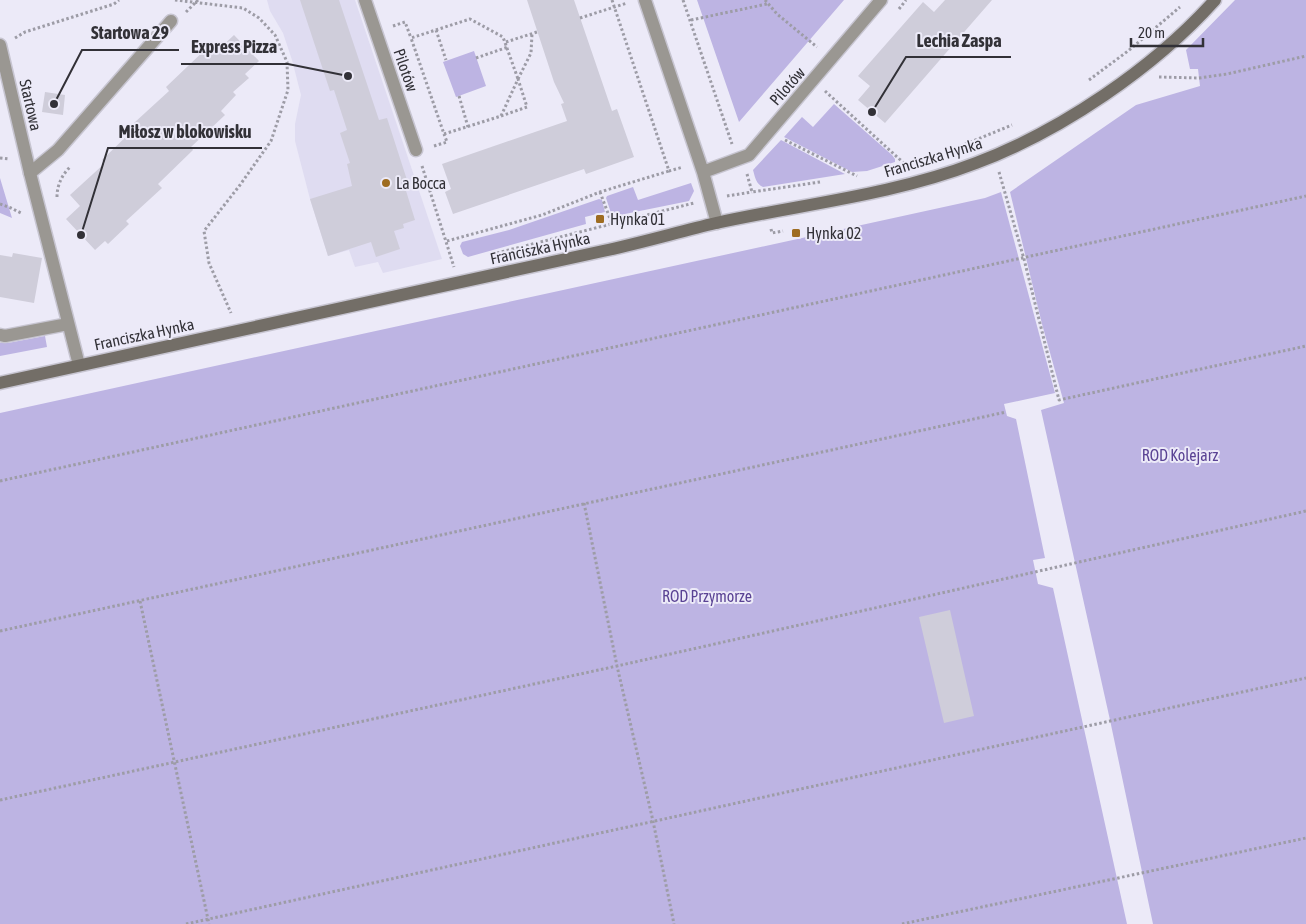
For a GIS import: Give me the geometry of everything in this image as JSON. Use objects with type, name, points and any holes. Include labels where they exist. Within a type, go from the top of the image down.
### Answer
[{"type":"street","name":"Pilotów","points":[[365,0],[416,150]]},
{"type":"street","points":[[645,0],[712,199],[717,223]]},
{"type":"street","name":"Pilotów","points":[[703,172],[749,155],[881,0]]},
{"type":"street","name":"Franciszka Hynka","points":[[0,382],[606,250],[717,223],[927,180],[977,163],[1030,138],[1082,110],[1136,72],[1191,27],[1215,0]]},
{"type":"street","name":"Startowa","points":[[30,173],[58,150],[171,21]]},
{"type":"street","name":"Startowa","points":[[0,45],[30,173],[79,365]]},
{"type":"street","points":[[0,335],[5,336],[68,324]]},
{"type":"path","points":[[25,32],[114,4],[119,0]]},
{"type":"path","points":[[175,0],[243,8],[259,18],[275,35],[287,62],[288,90],[271,141],[204,231],[209,263],[231,313]]},
{"type":"path","points":[[612,0],[669,171]]},
{"type":"path","points":[[683,0],[738,160]]},
{"type":"path","points":[[580,18],[630,2]]},
{"type":"path","points":[[691,20],[766,2],[831,59]]},
{"type":"path","points":[[1085,84],[1128,51],[1182,5]]},
{"type":"path","points":[[376,31],[406,22],[411,38],[444,134],[527,108],[508,47],[503,37],[470,19],[411,38]]},
{"type":"path","points":[[436,30],[446,60]]},
{"type":"path","points":[[501,116],[531,53],[535,33],[506,42]]},
{"type":"path","points":[[476,58],[508,47]]},
{"type":"path","points":[[1136,72],[1160,77],[1199,78],[1227,74],[1306,56]]},
{"type":"path","points":[[813,81],[908,166],[915,164]]},
{"type":"path","points":[[459,96],[468,126]]},
{"type":"path","points":[[948,152],[1015,123]]},
{"type":"path","points":[[779,137],[859,177],[849,178]]},
{"type":"path","points":[[416,150],[459,282]]},
{"type":"path","points":[[996,154],[1059,400],[1306,346]]},
{"type":"path","points":[[56,203],[57,190],[63,175],[76,160]]},
{"type":"path","points":[[447,241],[542,215],[600,192],[686,166]]},
{"type":"path","points":[[762,190],[830,181]]},
{"type":"path","points":[[600,192],[612,224]]},
{"type":"path","points":[[712,199],[752,192]]},
{"type":"path","points":[[490,255],[695,203],[693,194]]},
{"type":"path","points":[[0,481],[1306,196]]},
{"type":"path","points":[[0,204],[24,215]]},
{"type":"path","points":[[444,266],[453,264]]},
{"type":"path","points":[[0,631],[1006,412]]},
{"type":"path","points":[[584,503],[674,924]]},
{"type":"path","points":[[0,800],[618,666],[1306,511]]},
{"type":"path","points":[[140,600],[209,924]]},
{"type":"path","points":[[186,924],[1306,678]]},
{"type":"path","points":[[902,924],[1306,838]]},
{"type":"shaded area","points":[[267,0],[355,0],[442,259],[383,273],[378,262],[355,267],[349,250],[328,256],[310,199],[295,141],[295,124],[301,95],[283,33],[270,11]]},
{"type":"green space","points":[[697,0],[844,0],[739,122]]},
{"type":"green space","name":"ROD Kolejarz","points":[[1235,0],[1306,0],[1306,924],[1153,924],[1041,410],[1064,403],[1042,324],[1010,192],[1136,105],[1200,86],[1198,69],[1190,69],[1186,50]]},
{"type":"green space","points":[[474,51],[486,86],[456,97],[443,62]]},
{"type":"green space","points":[[834,104],[892,155],[895,162],[867,171],[852,172],[784,137],[802,117],[813,127]]},
{"type":"green space","points":[[781,140],[845,174],[761,186],[755,178],[753,170]]},
{"type":"green space","points":[[0,178],[12,218],[0,213]]},
{"type":"green space","points":[[691,183],[694,191],[689,201],[615,216],[612,216],[606,198],[633,187],[638,200]]},
{"type":"green space","name":"ROD Przymorze","points":[[1001,192],[1055,393],[1004,404],[1007,416],[1016,419],[1045,558],[1033,560],[1038,584],[1053,588],[1127,924],[0,924],[0,413],[985,198]]},
{"type":"green space","points":[[599,199],[602,200],[605,212],[585,217],[586,224],[468,257],[463,254],[460,246],[462,242],[509,230]]},
{"type":"green space","points":[[45,336],[47,347],[0,356],[0,343]]},
{"type":"building","points":[[300,0],[339,0],[379,120],[387,118],[407,180],[403,181],[415,220],[403,224],[404,228],[394,231],[400,249],[376,257],[371,242],[328,256],[310,199],[352,186],[347,164],[350,163],[340,133],[347,130],[334,90],[330,91]]},
{"type":"building","points":[[527,0],[574,0],[612,111],[617,109],[634,157],[586,174],[584,169],[453,214],[445,192],[451,189],[442,164],[567,121],[561,104],[564,103],[554,82]]},
{"type":"building","points":[[945,0],[992,0],[885,123],[858,100],[870,86],[858,76],[923,2],[934,12]]},
{"type":"building","points":[[234,35],[259,61],[245,74],[249,78],[233,92],[236,95],[221,111],[225,115],[191,147],[193,150],[158,184],[162,188],[126,221],[129,224],[108,244],[105,241],[95,250],[66,219],[80,206],[70,195],[105,163],[102,160],[137,126],[134,123],[169,91],[166,87],[210,45],[216,52]]},
{"type":"building","points":[[45,92],[65,95],[63,115],[42,112]]},
{"type":"building","points":[[13,253],[42,258],[34,303],[0,297],[0,255],[12,257]]},
{"type":"building","points":[[950,610],[974,716],[944,723],[919,617]]},
{"type":"place","name":"Express Pizza","points":[[348,76]]},
{"type":"place","name":"Startowa 29","points":[[54,104]]},
{"type":"place","name":"Lechia Zaspa","points":[[872,112]]},
{"type":"place","name":"La Bocca","points":[[386,183]]},
{"type":"place","name":"Hynka 01","points":[[600,219]]},
{"type":"place","name":"Hynka 02","points":[[796,233]]},
{"type":"place","name":"Miłosz w blokowisku","points":[[81,235]]}]
